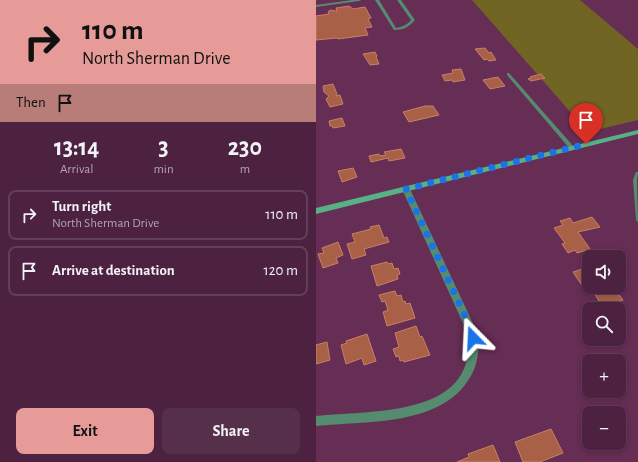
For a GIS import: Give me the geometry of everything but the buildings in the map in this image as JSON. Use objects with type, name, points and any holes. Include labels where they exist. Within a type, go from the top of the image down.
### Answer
[{"type":"main road","points":[[316,211],[638,132]]},
{"type":"street","points":[[316,421],[421,410],[442,400],[454,391],[470,369],[474,350],[472,332],[406,189]]},
{"type":"lane","points":[[316,6],[359,0]]},
{"type":"lane","points":[[377,0],[395,29],[410,25],[413,20],[400,0]]},
{"type":"lane","points":[[508,74],[572,148]]},
{"type":"lane","points":[[638,173],[635,180],[638,220]]},
{"type":"shaded area","points":[[472,0],[580,0],[638,49],[638,120],[588,132]]},
{"type":"route","points":[[473,338],[470,327],[406,189],[586,144]]}]
